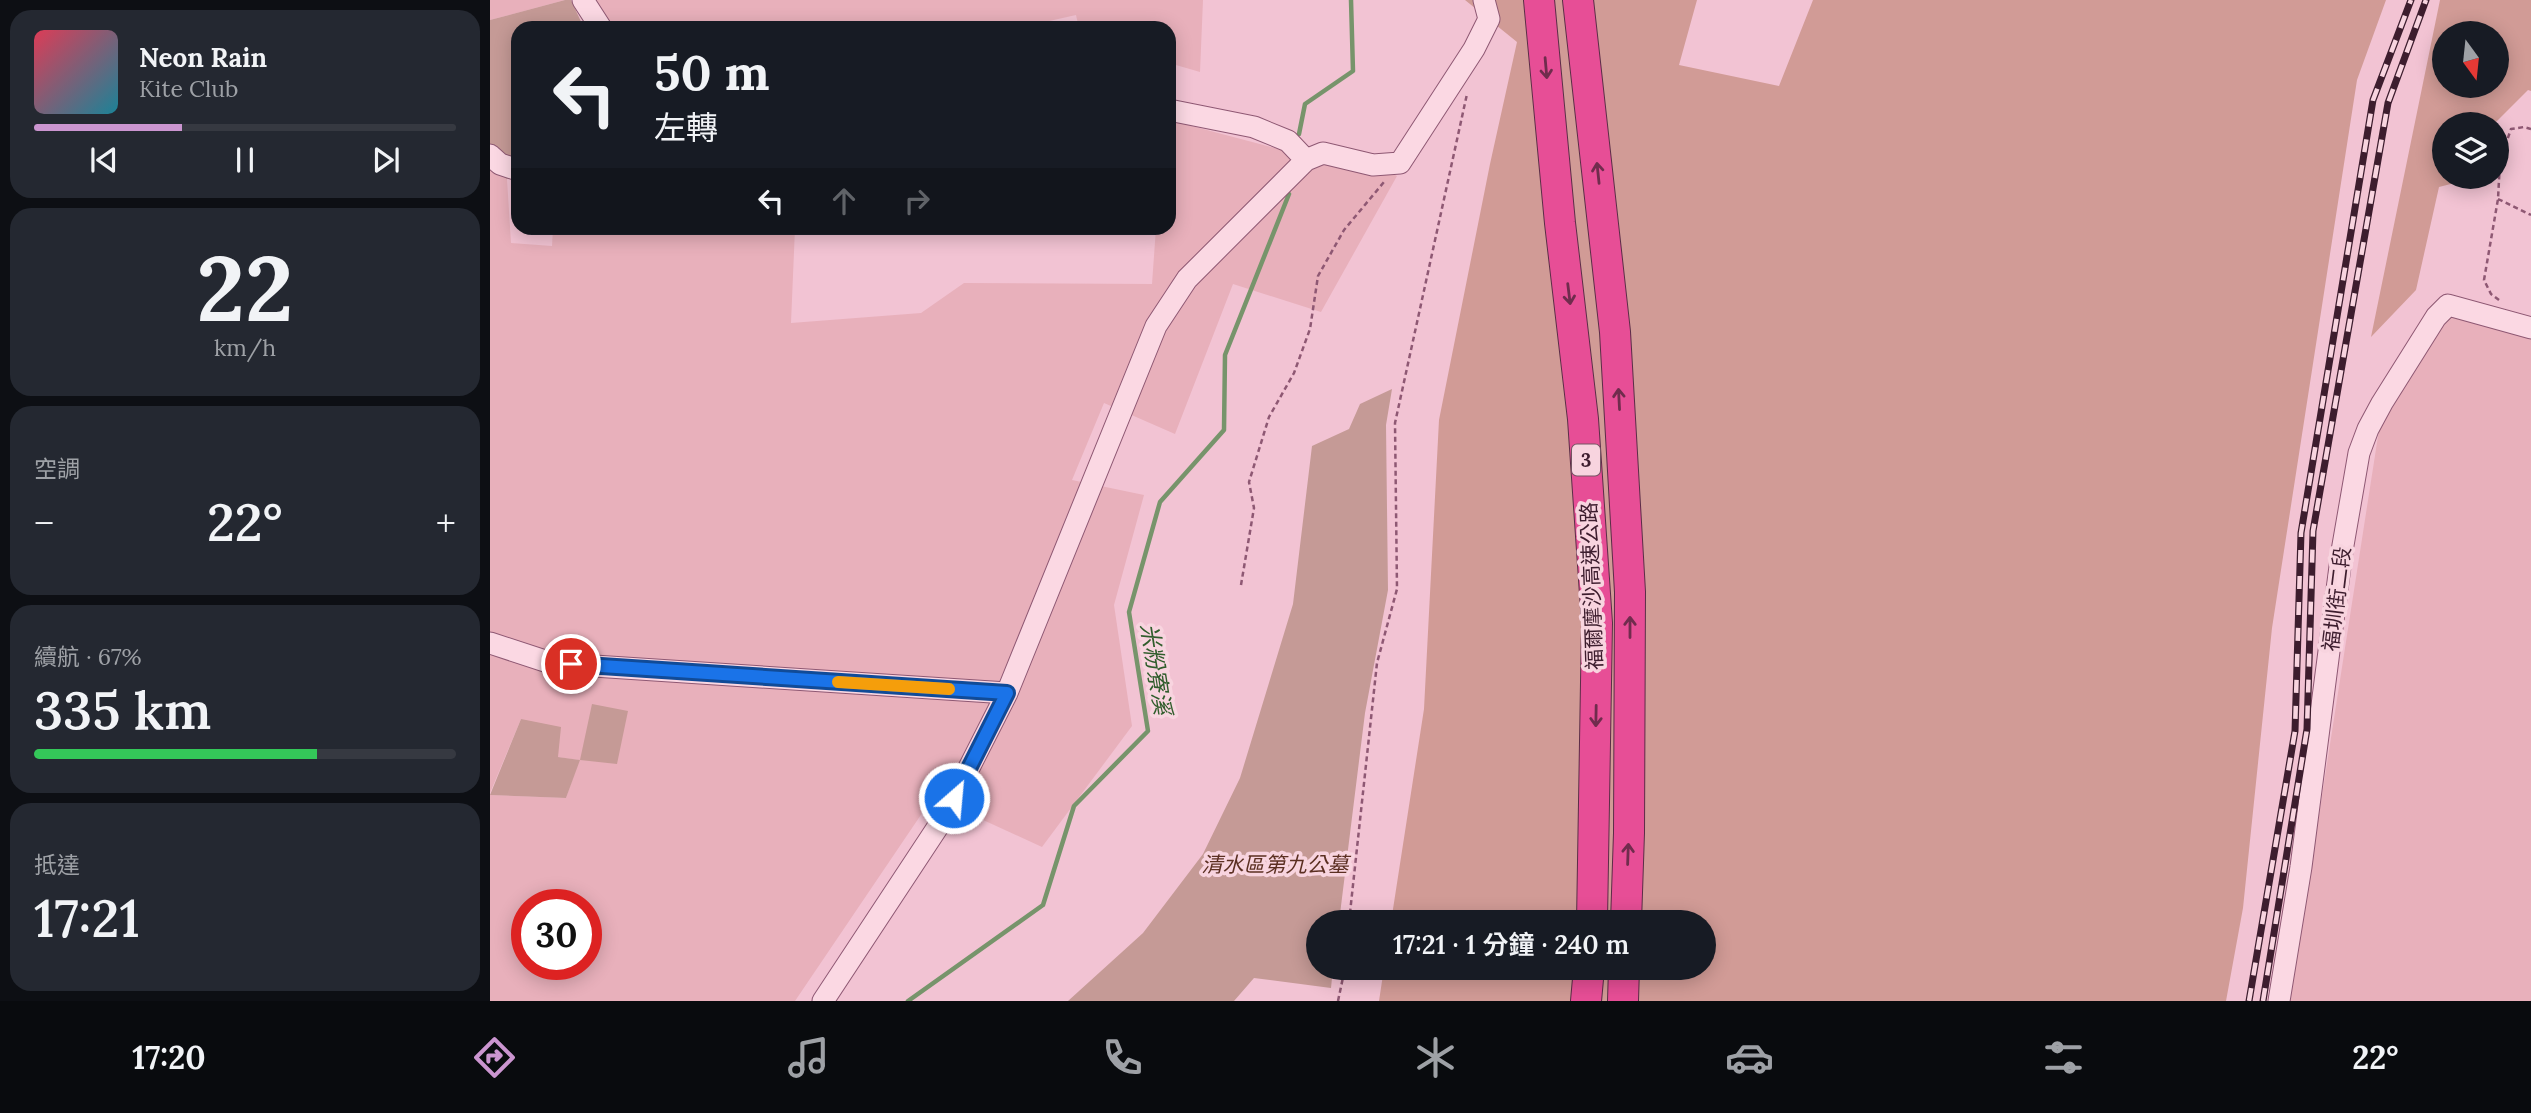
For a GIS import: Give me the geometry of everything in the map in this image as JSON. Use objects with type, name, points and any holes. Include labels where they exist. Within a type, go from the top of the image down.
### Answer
[{"type":"highway","name":"福爾摩沙高速公路","points":[[1539,0],[1560,223],[1583,419],[1597,622],[1592,910]]},
{"type":"highway","name":"福爾摩沙高速公路","points":[[1578,0],[1615,332],[1630,592],[1626,910]]},
{"type":"highway","points":[[1586,1001],[1588,980]]},
{"type":"highway","points":[[1623,1001],[1624,980]]},
{"type":"street","points":[[583,0],[596,21]]},
{"type":"street","points":[[823,1001],[943,819],[1007,693],[1156,326],[1188,279],[1306,160],[1323,153],[1373,164],[1399,163],[1474,50],[1489,19],[1484,0]]},
{"type":"street","points":[[1176,111],[1254,127],[1287,141],[1306,160]]},
{"type":"street","points":[[490,155],[500,164],[511,168]]},
{"type":"street","name":"福圳街二段","points":[[2279,1001],[2301,867],[2342,551],[2359,453],[2368,429],[2437,317],[2448,306],[2531,328]]},
{"type":"street","points":[[490,643],[548,662],[1007,693]]},
{"type":"path","points":[[1350,910],[1377,663],[1397,589],[1395,423],[1468,89]]},
{"type":"path","points":[[2500,301],[2491,294],[2484,280],[2498,199],[2500,162],[2511,129],[2531,129]]},
{"type":"path","points":[[1241,585],[1254,508],[1249,482],[1269,417],[1294,373],[1310,329],[1318,276],[1344,230],[1399,163]]},
{"type":"path","points":[[2498,199],[2531,215]]},
{"type":"path","points":[[1338,1001],[1342,980]]},
{"type":"shaded area","points":[[490,0],[565,0],[490,20]]},
{"type":"shaded area","points":[[594,0],[1203,0],[1200,72],[1176,65],[1176,21],[1077,21],[1076,15],[1049,21],[605,21]]},
{"type":"shaded area","points":[[1465,0],[1697,0],[1679,65],[1779,86],[1813,0],[2386,0],[2357,80],[2272,628],[2243,908],[2226,1001],[1379,1001],[1382,980],[1716,980],[1716,910],[1393,910],[1424,709],[1439,420],[1517,42]]},
{"type":"shaded area","points":[[2440,0],[2531,0],[2531,91],[2528,90],[2506,112],[2432,112],[2432,189],[2439,189],[2416,290],[2371,337],[2432,39],[2432,98],[2510,98],[2510,21],[2436,21]]},
{"type":"shaded area","points":[[1176,122],[1286,151],[1344,148],[1397,176],[1321,312],[1233,284],[1175,434],[1104,403],[1072,480],[1144,495],[1114,605],[1132,726],[1042,847],[933,797],[795,1001],[490,1001],[490,795],[566,798],[579,760],[557,757],[521,719],[490,793],[490,169],[507,179],[511,243],[552,246],[553,235],[795,235],[791,323],[921,313],[964,283],[1152,284],[1156,235],[1176,235]]},
{"type":"shaded area","points":[[2450,315],[2531,337],[2531,1001],[2290,1001],[2381,417]]},
{"type":"green space","points":[[571,0],[581,21],[511,21],[511,176],[507,179],[490,169],[490,20]]},
{"type":"green space","name":"清水區第九公墓","points":[[1392,389],[1386,425],[1388,590],[1365,713],[1340,910],[1306,910],[1306,980],[1332,980],[1331,988],[1254,978],[1234,1001],[1068,1001],[1143,933],[1203,854],[1240,778],[1293,604],[1312,446],[1349,429],[1360,404]]},
{"type":"green space","points":[[592,704],[628,711],[617,764],[580,760]]},
{"type":"green space","points":[[521,719],[561,727],[558,757],[580,760],[566,798],[490,795]]},
{"type":"waterway","name":"米粉寮溪","points":[[1299,134],[1305,104],[1353,71],[1351,0]]},
{"type":"waterway","name":"米粉寮溪","points":[[908,1001],[1043,905],[1074,806],[1148,731],[1129,612],[1160,502],[1224,430],[1225,355],[1289,194]]},
{"type":"railway","points":[[2249,1001],[2295,731],[2301,533],[2373,100],[2411,0]]},
{"type":"railway","points":[[2263,1001],[2307,729],[2313,531],[2388,103],[2426,0]]},
{"type":"slow traffic","points":[[838,682],[949,689]]},
{"type":"route","points":[[571,664],[1007,693],[954,798]]}]
